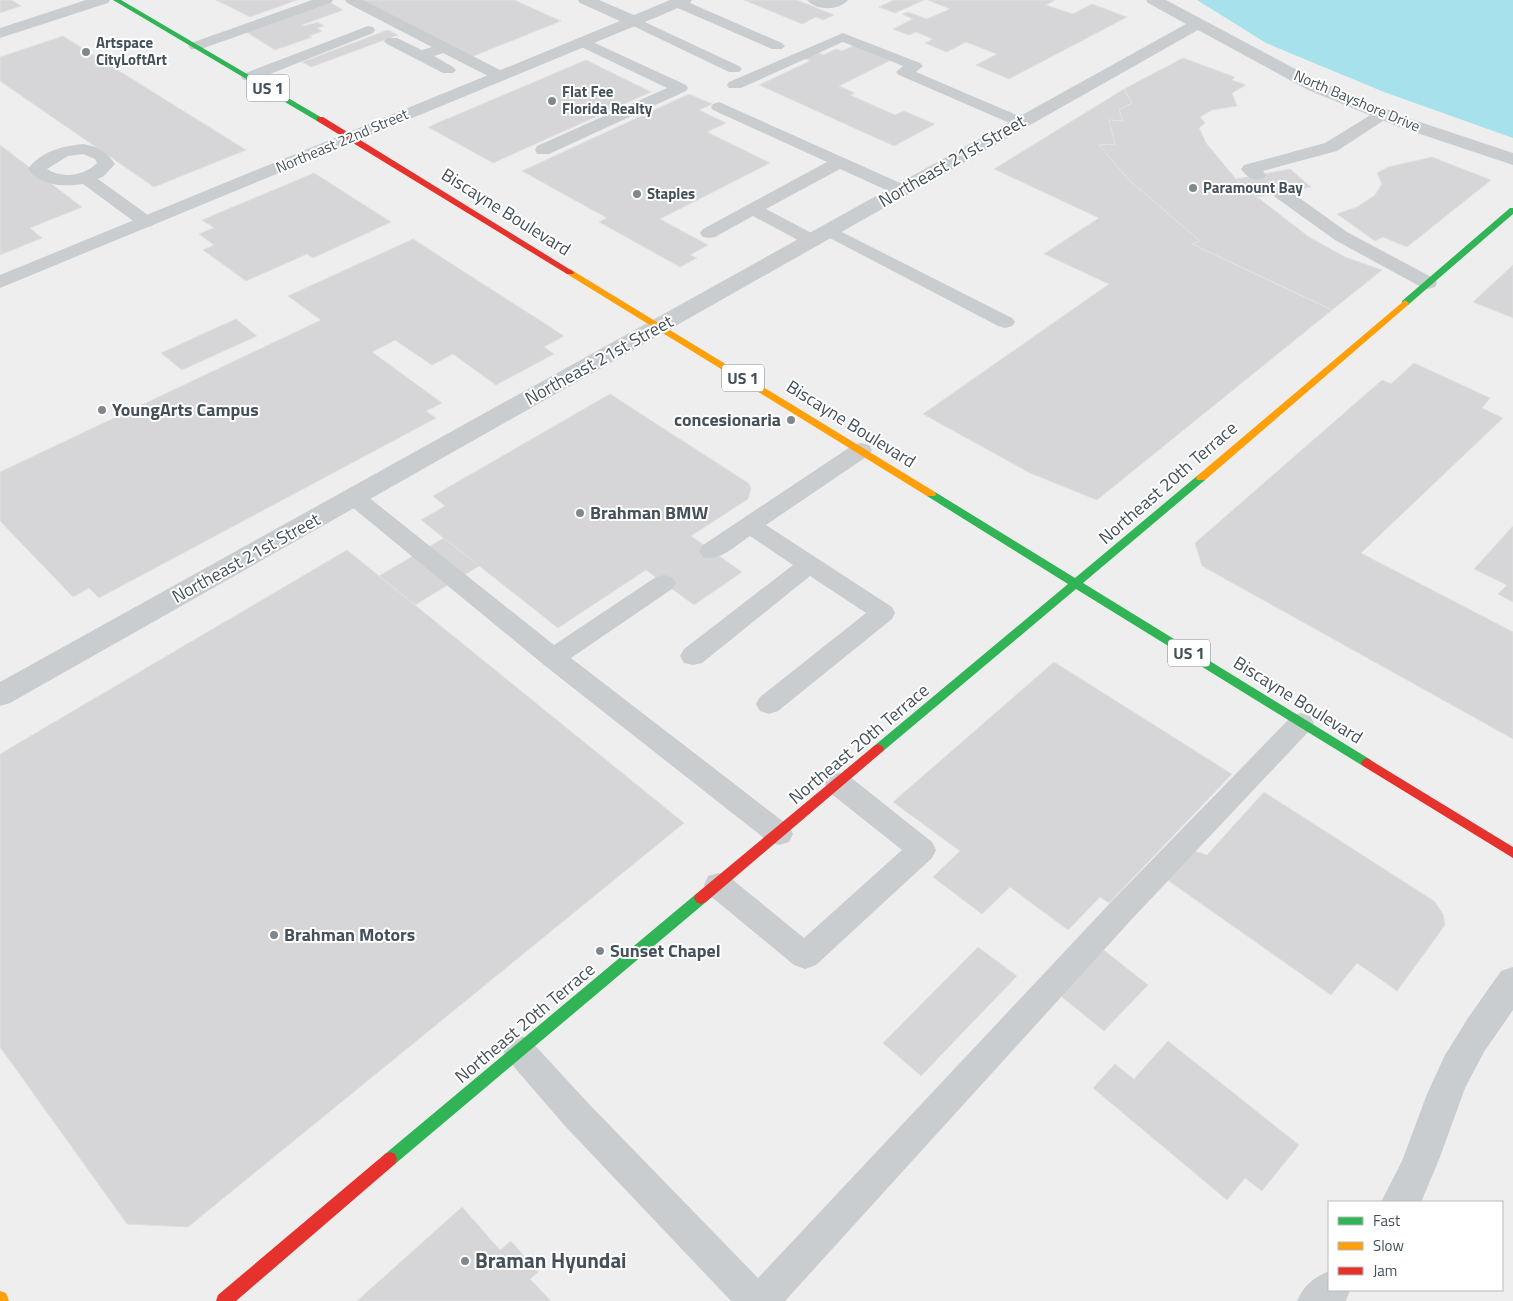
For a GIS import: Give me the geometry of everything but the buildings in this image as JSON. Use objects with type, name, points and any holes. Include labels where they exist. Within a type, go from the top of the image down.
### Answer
[{"type":"main road","name":"Biscayne Boulevard","points":[[116,0],[350,137],[1513,853]]},
{"type":"main road","name":"Northeast 20th Terrace","points":[[224,1301],[519,1050],[1077,584],[1513,210]]},
{"type":"street","points":[[0,33],[102,0]]},
{"type":"street","points":[[586,0],[634,21]]},
{"type":"street","name":"North Bayshore Drive","points":[[1154,0],[1314,86],[1383,114],[1513,160]]},
{"type":"street","name":"Northeast 22nd Street","points":[[0,282],[681,1]]},
{"type":"street","name":"Northeast 21st Street","points":[[0,696],[813,241],[1020,122],[1198,24]]},
{"type":"street","points":[[1400,1201],[1424,1153],[1451,1079],[1479,1031],[1513,982]]},
{"type":"street","points":[[1317,1301],[1330,1291]]},
{"type":"lane","points":[[196,46],[326,0]]},
{"type":"lane","points":[[352,0],[500,76]]},
{"type":"lane","points":[[814,0],[829,5],[841,0]]},
{"type":"lane","points":[[681,1],[777,46]]},
{"type":"lane","points":[[634,21],[734,77],[843,37],[915,66],[904,72],[1020,122]]},
{"type":"lane","points":[[249,77],[368,30]]},
{"type":"lane","points":[[392,41],[448,70]]},
{"type":"lane","points":[[543,150],[680,88],[582,42]]},
{"type":"lane","points":[[421,56],[444,47]]},
{"type":"lane","points":[[720,107],[901,190]]},
{"type":"lane","points":[[1257,175],[1250,170],[1331,147],[1383,114]]},
{"type":"lane","points":[[709,233],[840,162]]},
{"type":"lane","points":[[86,178],[146,222]]},
{"type":"lane","points":[[1281,192],[1340,236],[1428,283]]},
{"type":"lane","points":[[752,209],[813,241]]},
{"type":"lane","points":[[830,231],[1005,322]]},
{"type":"lane","points":[[711,551],[861,450]]},
{"type":"lane","points":[[354,497],[553,658],[779,834]]},
{"type":"lane","points":[[750,525],[883,613],[769,704]]},
{"type":"lane","points":[[693,656],[810,564]]},
{"type":"lane","points":[[553,658],[664,583]]},
{"type":"lane","points":[[761,1301],[1122,910],[1301,723]]},
{"type":"lane","points":[[718,884],[805,956],[922,850],[838,784]]},
{"type":"lane","points":[[519,1050],[577,1115],[755,1301]]},
{"type":"water","points":[[1197,0],[1513,0],[1513,138],[1384,92],[1266,43]]},
{"type":"traffic: fast","points":[[116,0],[320,119]]},
{"type":"traffic: fast","points":[[1405,303],[1513,210]]},
{"type":"traffic: fast","points":[[878,749],[1201,478]]},
{"type":"traffic: fast","points":[[931,494],[1367,763]]},
{"type":"traffic: fast","points":[[390,1159],[701,898]]},
{"type":"traffic: slow","points":[[570,272],[931,494]]},
{"type":"traffic: slow","points":[[1201,478],[1405,303]]},
{"type":"traffic: jam","points":[[320,119],[570,272]]},
{"type":"traffic: jam","points":[[701,898],[878,749]]},
{"type":"traffic: jam","points":[[1367,763],[1513,853]]},
{"type":"traffic: jam","points":[[224,1301],[390,1159]]},
{"type":"place","name":"Artspace CityLoftArt","points":[[86,52]]},
{"type":"place","name":"Flat Fee Florida Realty","points":[[552,101]]},
{"type":"place","name":"Paramount Bay","points":[[1193,188]]},
{"type":"place","name":"Staples","points":[[637,194]]},
{"type":"place","name":"YoungArts Campus","points":[[102,410]]},
{"type":"place","name":"concesionaria","points":[[791,420]]},
{"type":"place","name":"Brahman BMW","points":[[580,513]]},
{"type":"place","name":"Brahman Motors","points":[[274,935]]},
{"type":"place","name":"Sunset Chapel","points":[[600,951]]},
{"type":"place","name":"Braman Hyundai","points":[[465,1261]]}]
